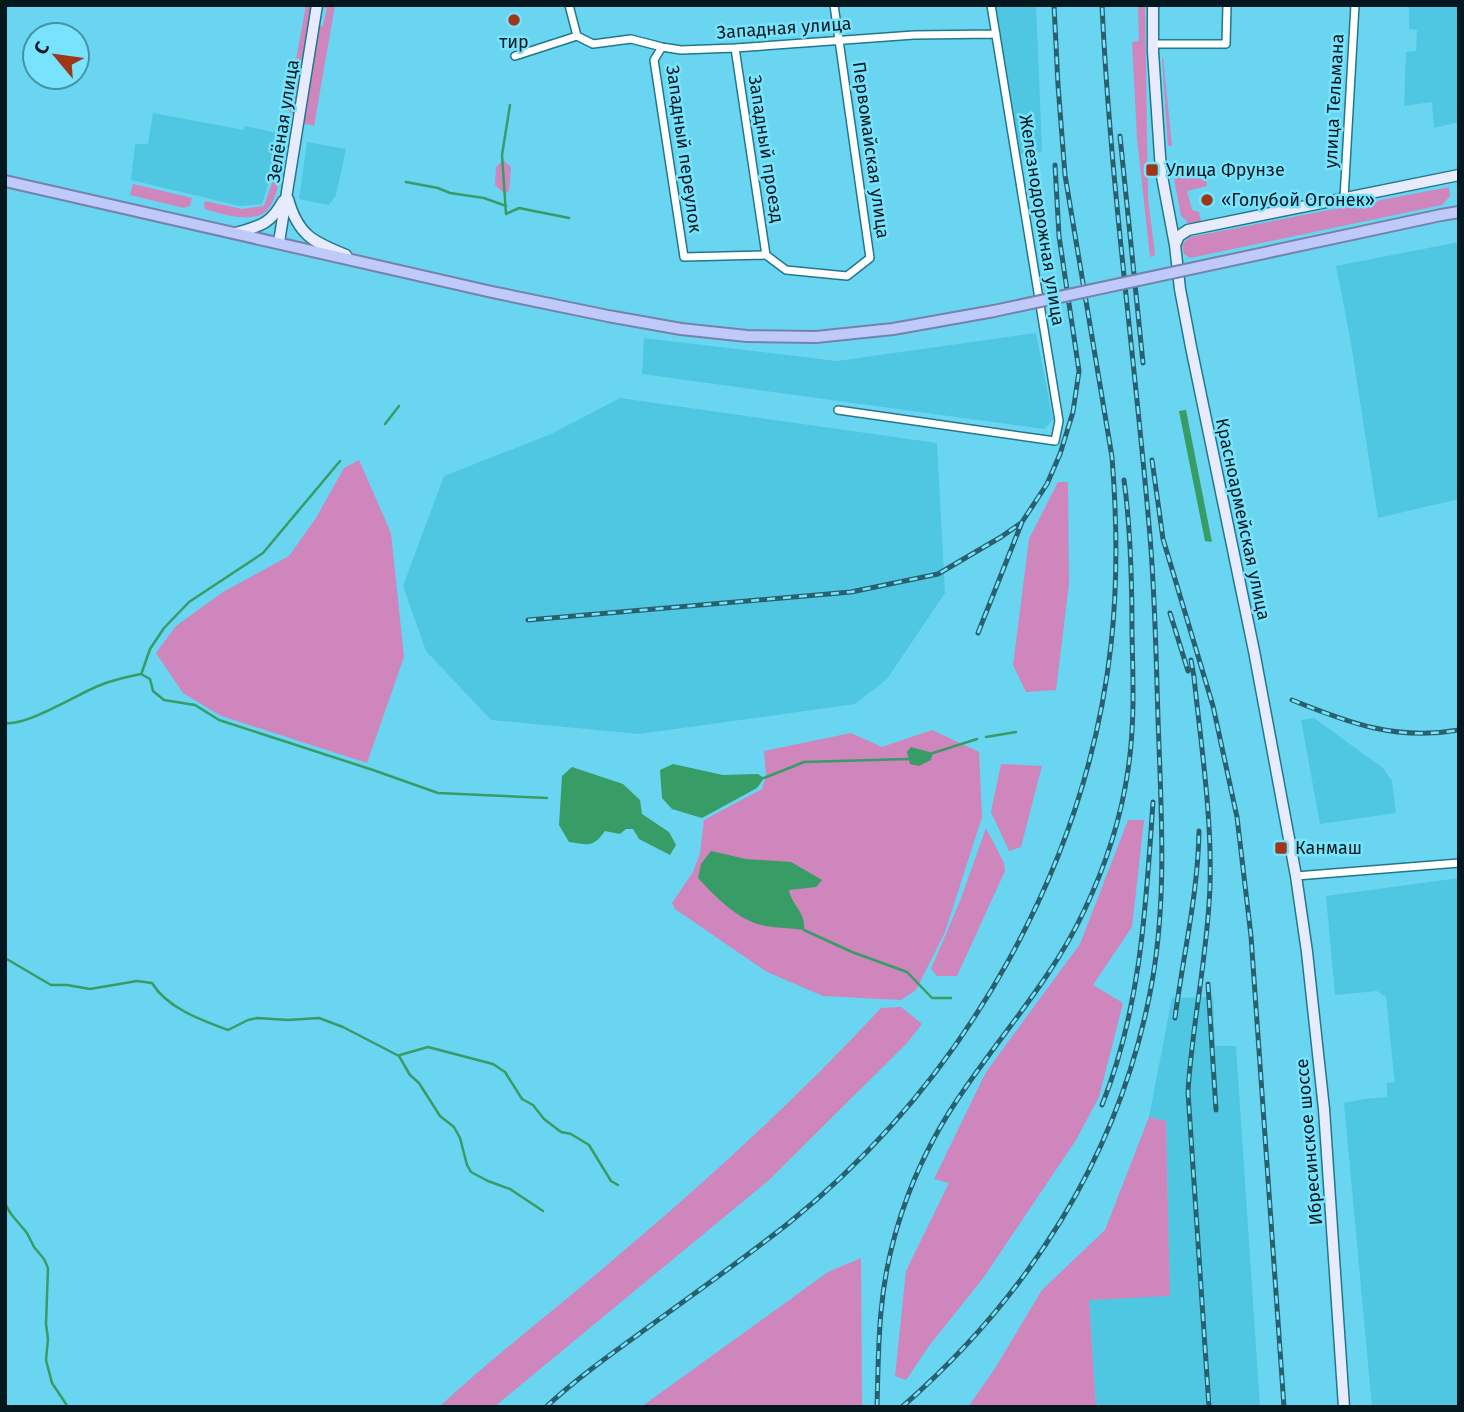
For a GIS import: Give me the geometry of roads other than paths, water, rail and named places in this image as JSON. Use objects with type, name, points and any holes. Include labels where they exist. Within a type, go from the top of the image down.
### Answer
[{"type":"highway","points":[[5,181],[492,292],[681,329],[747,336],[816,337],[892,329],[994,311],[1459,212]]},
{"type":"main road","name":"Зелёная улица","points":[[279,242],[317,5]]},
{"type":"main road","name":"Красноармейская улица","points":[[1153,5],[1159,152],[1180,289],[1254,651],[1296,876]]},
{"type":"main road","points":[[1175,245],[1177,238],[1188,230],[1459,175]]},
{"type":"main road","points":[[236,233],[266,223],[287,195]]},
{"type":"main road","points":[[287,195],[296,222],[311,239],[362,262]]},
{"type":"main road","points":[[1168,209],[1177,223],[1188,230]]},
{"type":"main road","name":"Ибресинское шоссе","points":[[1296,876],[1324,1109],[1344,1407]]},
{"type":"street","points":[[515,56],[577,36],[569,5]]},
{"type":"street","name":"Первомайская улица","points":[[766,255],[786,270],[847,276],[870,258],[835,5]]},
{"type":"street","name":"Железнодорожная улица","points":[[838,410],[1055,441],[1059,421],[991,5]]},
{"type":"street","points":[[1153,44],[1226,44],[1227,5]]},
{"type":"street","name":"улица Тельмана","points":[[1344,198],[1354,5]]},
{"type":"street","name":"Западная улица","points":[[577,36],[593,44],[631,39],[681,50],[914,35],[996,34]]},
{"type":"street","name":"Западный переулок","points":[[662,47],[654,60],[684,257],[766,255]]},
{"type":"street","name":"Западный проезд","points":[[735,48],[766,255]]},
{"type":"street","points":[[1296,876],[1459,863]]},
{"type":"waterway","points":[[510,105],[502,155],[506,214],[519,208],[569,218]]},
{"type":"waterway","points":[[406,182],[484,198],[506,206]]},
{"type":"waterway","points":[[385,424],[399,406]]},
{"type":"waterway","points":[[142,672],[150,649],[164,628],[189,602],[263,553],[340,461]]},
{"type":"waterway","points":[[5,723],[26,720],[103,684],[141,674],[150,679],[153,691],[164,700],[195,705],[219,720],[438,793],[547,798]]},
{"type":"waterway","points":[[986,737],[1016,732]]},
{"type":"waterway","points":[[933,753],[977,739]]},
{"type":"waterway","points":[[764,778],[804,762],[908,759]]},
{"type":"waterway","points":[[804,930],[852,952],[907,972],[932,998],[951,998]]},
{"type":"waterway","points":[[5,958],[51,985],[90,989],[137,981],[152,983],[158,992],[176,1006],[228,1030],[257,1018],[319,1018],[343,1027],[399,1056],[440,1116],[454,1127],[471,1172],[510,1189],[543,1211]]},
{"type":"waterway","points":[[400,1055],[428,1047],[493,1064],[505,1072],[522,1099],[533,1105],[544,1119],[561,1132],[571,1134],[589,1145],[611,1181],[618,1185]]},
{"type":"waterway","points":[[5,1204],[48,1268],[46,1360],[52,1383],[68,1407]]},
{"type":"railway","points":[[546,1407],[591,1369],[790,1222],[853,1166],[910,1104],[961,1036],[1006,964],[1044,888],[1075,809],[1097,728],[1111,645],[1116,528],[1112,457],[1065,175],[1054,5]]},
{"type":"railway","points":[[902,1407],[947,1365],[989,1319],[1027,1271],[1061,1221],[1115,1112],[1135,1053],[1156,959],[1162,856],[1153,573],[1111,135],[1102,5]]},
{"type":"railway","points":[[1120,136],[1143,363]]},
{"type":"railway","points":[[978,633],[1022,522],[1047,484],[1060,454],[1073,412],[1079,371],[1059,236],[1055,165]]},
{"type":"railway","points":[[1152,460],[1163,539],[1213,706],[1237,817],[1251,936],[1284,1407]]},
{"type":"railway","points":[[877,1407],[879,1335],[885,1282],[908,1194],[949,1112],[1044,980],[1072,935],[1099,877],[1117,825],[1128,770],[1133,702],[1131,556],[1124,480]]},
{"type":"railway","points":[[528,620],[851,592],[938,574],[1021,523]]},
{"type":"railway","points":[[1170,613],[1188,671]]},
{"type":"railway","points":[[1191,660],[1205,780],[1210,859],[1206,937],[1188,1092],[1209,1407]]},
{"type":"railway","points":[[1292,700],[1373,728],[1414,733],[1459,730]]},
{"type":"railway","points":[[1102,1105],[1125,1031],[1140,956],[1153,802]]},
{"type":"railway","points":[[1175,1018],[1193,902],[1199,831]]},
{"type":"railway","points":[[1208,984],[1216,1110]]},
{"type":"place","name":"тир","points":[[514,20]]},
{"type":"place","name":"Улица Фрунзе","points":[[1152,170]]},
{"type":"place","name":"«Голубой Огонек»","points":[[1207,200]]},
{"type":"place","name":"Канмаш","points":[[1281,848]]}]
